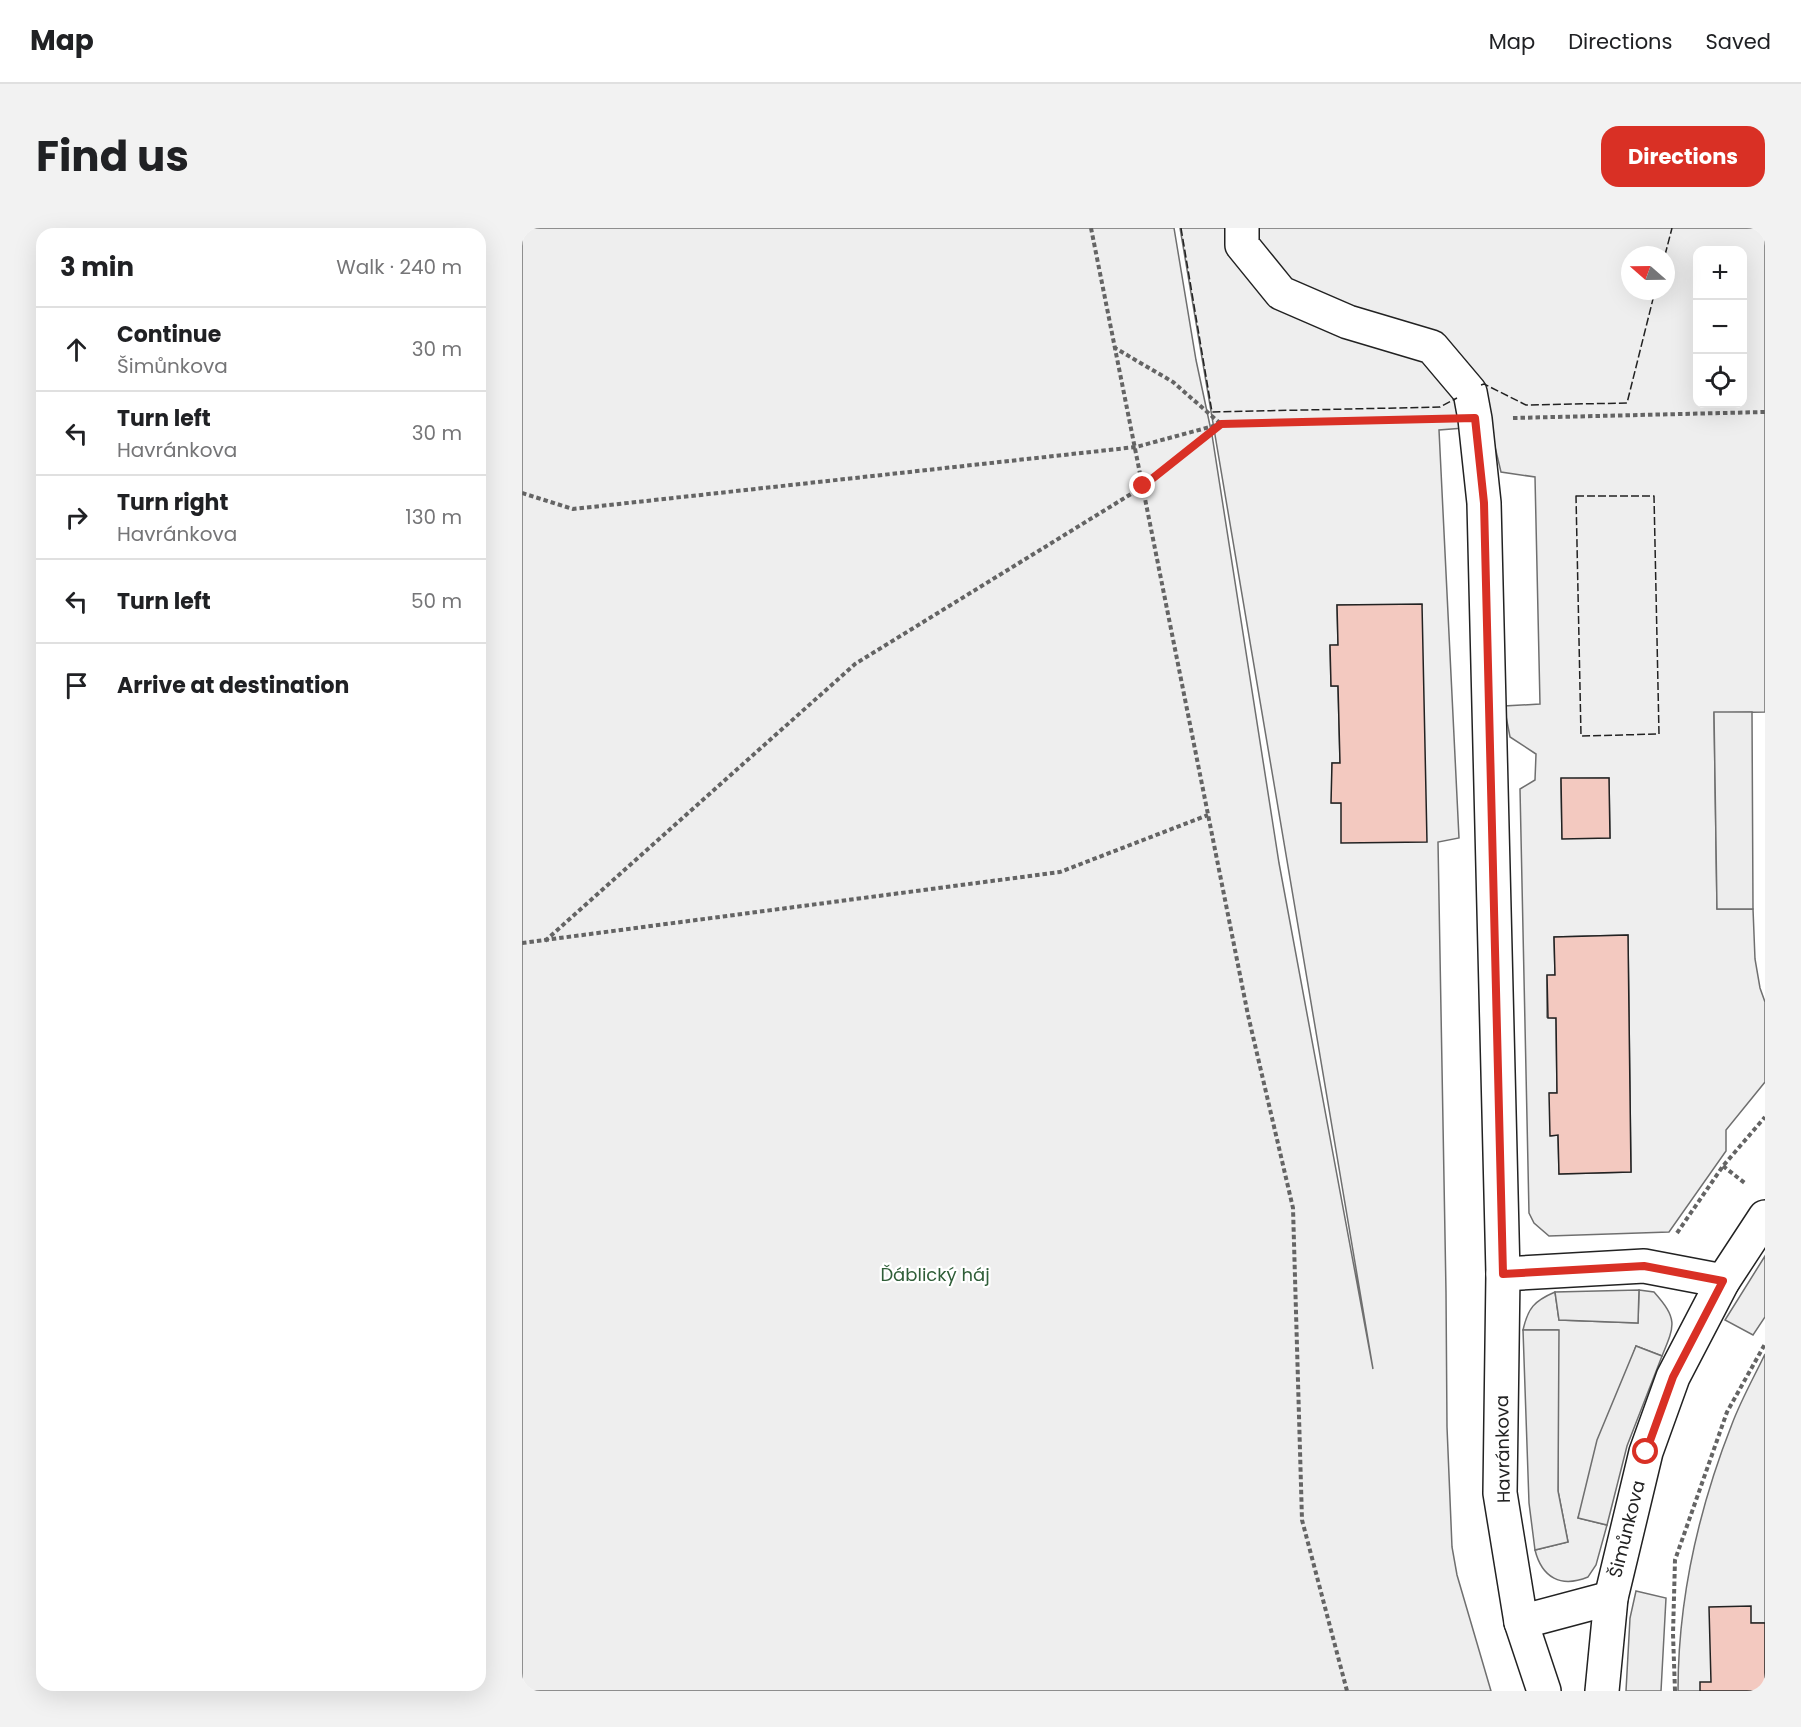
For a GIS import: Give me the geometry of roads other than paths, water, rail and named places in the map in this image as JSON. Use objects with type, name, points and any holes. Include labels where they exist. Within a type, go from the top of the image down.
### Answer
[{"type":"street","name":"Havránkova","points":[[1242,228],[1242,245],[1281,293],[1348,322],[1432,347],[1472,405],[1484,503],[1503,1274],[1500,1493],[1521,1622],[1544,1691]]},
{"type":"street","name":"Šimůnkova","points":[[1602,1691],[1611,1598],[1650,1441],[1673,1377],[1723,1281],[1759,1203]]},
{"type":"street","points":[[1503,1274],[1644,1266],[1723,1281]]},
{"type":"street","points":[[1521,1622],[1611,1598]]},
{"type":"park label","name":"Ďáblický háj","points":[[935,1275]]}]
